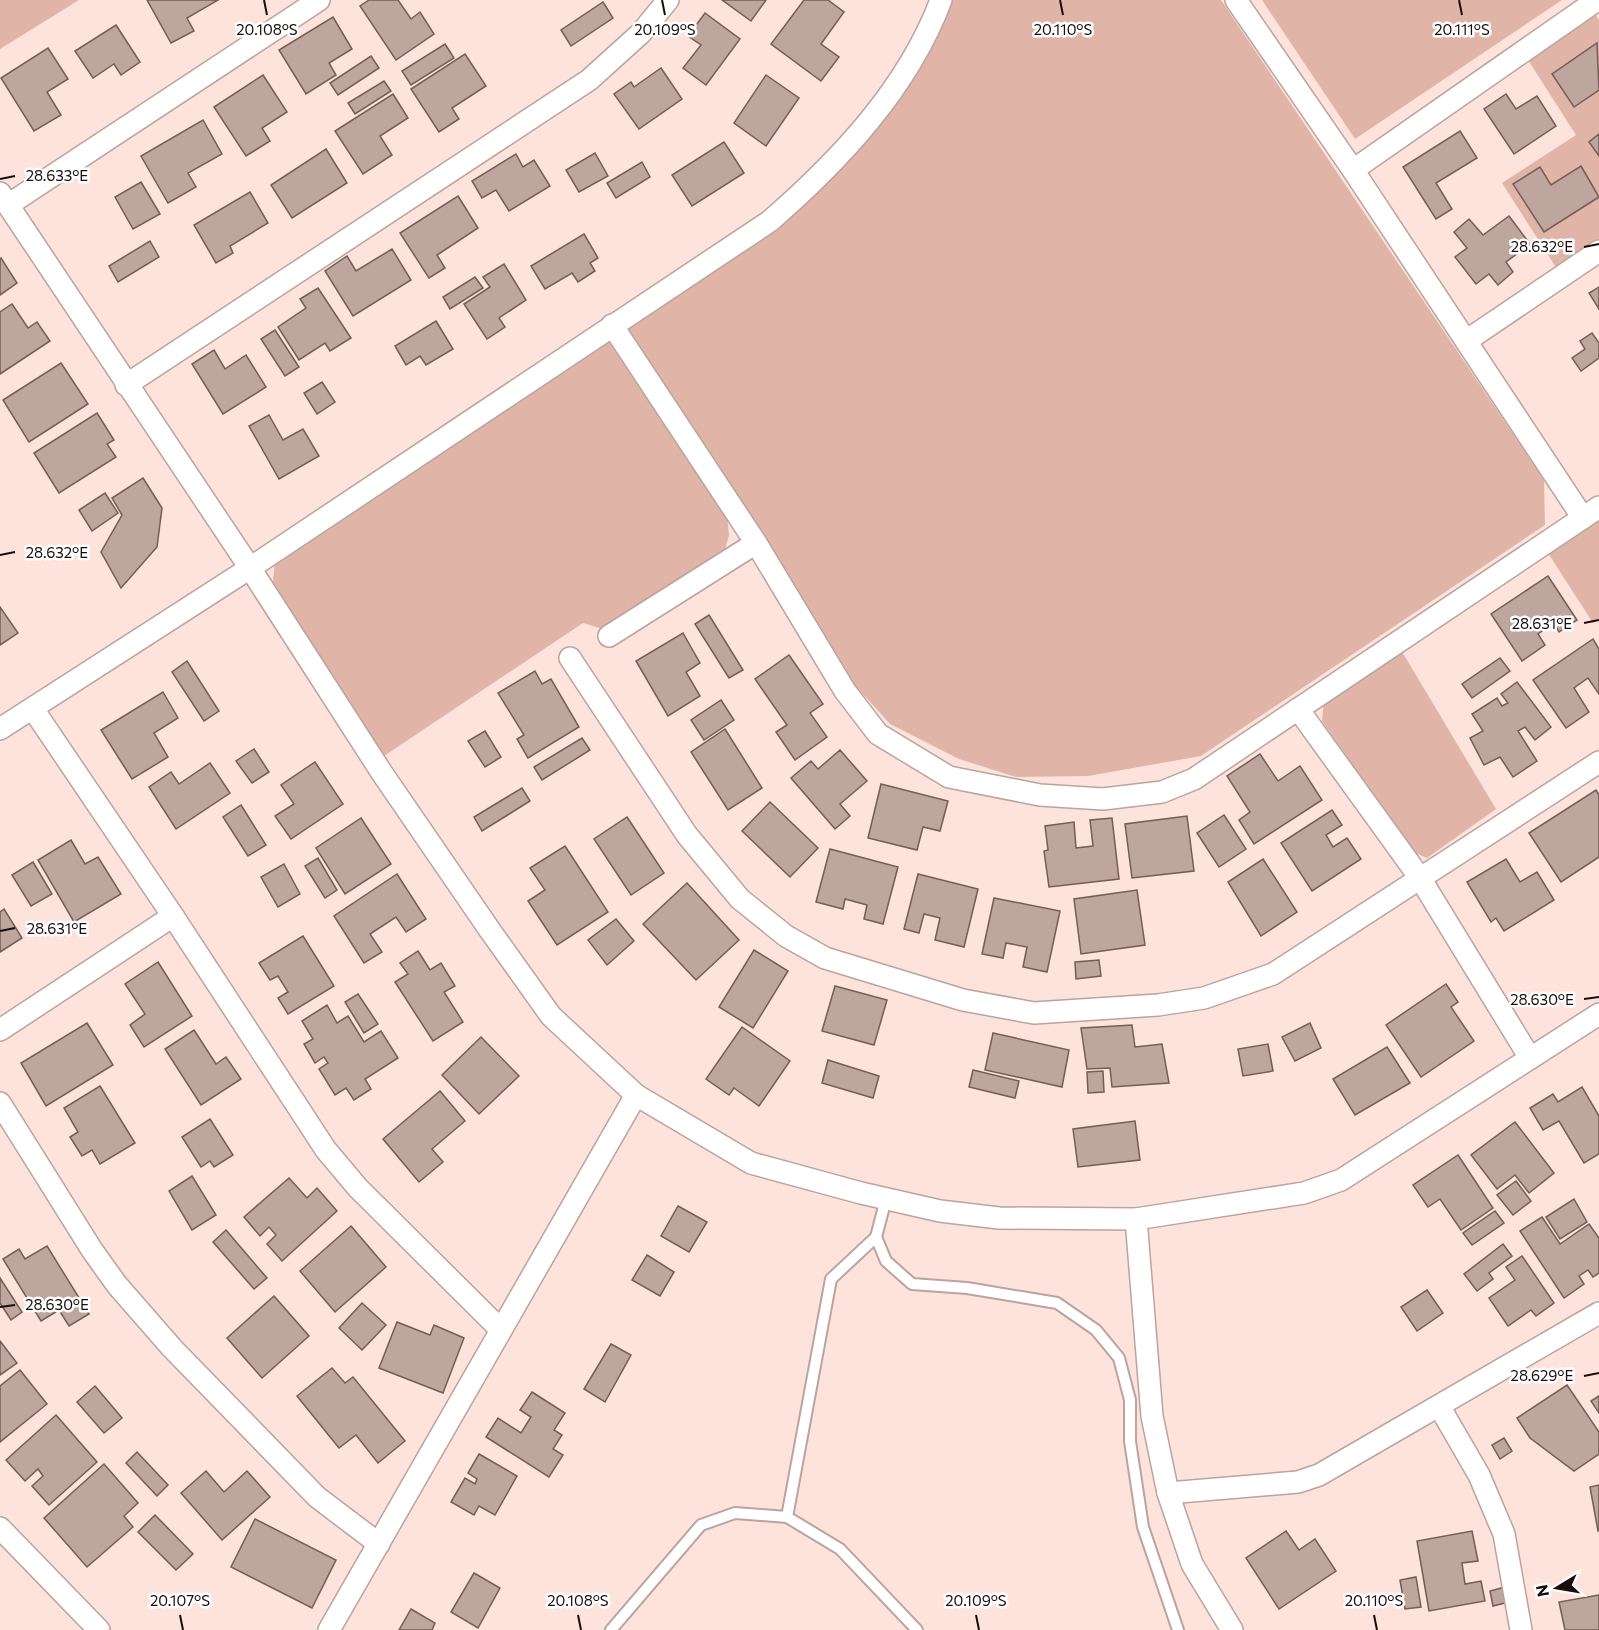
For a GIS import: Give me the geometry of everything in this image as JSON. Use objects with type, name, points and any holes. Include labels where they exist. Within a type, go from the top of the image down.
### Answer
[{"type":"street","points":[[320,0],[4,199],[250,568],[382,773],[551,1016],[636,1095],[751,1163],[886,1199],[940,1211],[999,1218],[1136,1219],[1304,1193],[1341,1180],[1599,1014]]},
{"type":"street","points":[[126,385],[589,80],[641,33],[668,0]]},
{"type":"street","points":[[0,729],[250,568],[770,221],[806,189],[862,129],[892,92],[934,18],[941,0]]},
{"type":"street","points":[[612,325],[756,543],[845,691],[878,734],[949,777],[1041,795],[1103,799],[1162,792],[1194,779],[1591,513],[1466,341],[1353,170],[1236,0]]},
{"type":"street","points":[[1353,170],[1596,0]]},
{"type":"street","points":[[1466,341],[1599,251]]},
{"type":"street","points":[[609,636],[756,543]]},
{"type":"street","points":[[570,658],[687,835],[740,899],[786,936],[825,958],[963,1000],[1034,1013],[1158,1005],[1204,998],[1273,974],[1599,762]]},
{"type":"street","points":[[33,709],[173,916],[326,1150],[358,1188],[501,1330]]},
{"type":"street","points":[[1298,709],[1420,878],[1530,1058]]},
{"type":"street","points":[[0,1030],[173,916]]},
{"type":"street","points":[[329,1630],[636,1095]]},
{"type":"street","points":[[0,1103],[92,1250],[117,1285],[172,1348],[317,1497],[379,1544]]},
{"type":"street","points":[[1136,1219],[1152,1416],[1168,1493],[1192,1564],[1232,1630]]},
{"type":"street","points":[[1168,1493],[1309,1479],[1599,1313]]},
{"type":"street","points":[[1439,1406],[1479,1475],[1504,1534],[1521,1630]]},
{"type":"street","points":[[0,1528],[99,1630]]},
{"type":"lane","points":[[787,1517],[831,1279],[876,1237],[886,1199]]},
{"type":"lane","points":[[876,1237],[886,1261],[912,1284],[968,1287],[1057,1303],[1096,1330],[1119,1359],[1130,1400],[1130,1441],[1143,1527],[1178,1630]]},
{"type":"lane","points":[[610,1630],[701,1525],[735,1513],[787,1517],[840,1549],[917,1630]]},
{"type":"shaded area","points":[[0,0],[79,0],[0,49]]},
{"type":"shaded area","points":[[949,0],[1221,0],[1544,480],[1545,525],[1201,756],[1088,776],[1016,777],[959,759],[890,724],[852,682],[763,536],[624,328],[812,193]]},
{"type":"shaded area","points":[[1262,0],[1562,0],[1355,139]]},
{"type":"shaded area","points":[[1596,15],[1599,20],[1599,241],[1557,269],[1502,183],[1576,135],[1528,60]]},
{"type":"shaded area","points":[[608,334],[727,513],[729,536],[722,559],[609,631],[583,623],[384,756],[273,582],[275,560]]},
{"type":"shaded area","points":[[1599,520],[1599,619],[1593,623],[1548,553]]},
{"type":"shaded area","points":[[1401,650],[1496,809],[1427,858],[1411,851],[1322,721],[1324,700]]},
{"type":"building","points":[[147,0],[218,0],[187,18],[194,31],[171,43]]},
{"type":"building","points":[[369,0],[398,0],[411,19],[420,12],[434,34],[396,60],[360,6]]},
{"type":"building","points":[[722,0],[766,0],[751,21]]},
{"type":"building","points":[[804,0],[828,0],[844,12],[821,44],[839,57],[821,81],[771,44]]},
{"type":"building","points":[[603,2],[613,18],[571,46],[561,30]]},
{"type":"building","points":[[705,13],[740,39],[706,85],[683,68],[701,45],[688,36]]},
{"type":"building","points":[[333,17],[352,49],[329,63],[336,75],[306,94],[279,50]]},
{"type":"building","points":[[116,25],[140,62],[121,75],[114,64],[93,78],[75,51]]},
{"type":"building","points":[[1597,43],[1599,90],[1574,107],[1552,74]]},
{"type":"building","points":[[445,44],[454,58],[411,85],[402,71]]},
{"type":"building","points":[[48,48],[68,79],[47,92],[61,115],[34,131],[1,78]]},
{"type":"building","points":[[465,54],[486,86],[452,108],[459,119],[439,132],[411,89]]},
{"type":"building","points":[[371,56],[379,68],[338,95],[330,83]]},
{"type":"building","points":[[661,68],[682,99],[639,129],[614,94],[631,82],[634,87]]},
{"type":"building","points":[[263,75],[287,112],[262,128],[270,141],[246,156],[214,107]]},
{"type":"building","points":[[766,75],[799,98],[766,146],[734,123]]},
{"type":"building","points":[[384,81],[391,91],[355,114],[348,103]]},
{"type":"building","points":[[393,94],[408,118],[380,136],[392,155],[363,174],[335,131]]},
{"type":"building","points":[[1506,94],[1516,109],[1537,96],[1556,126],[1514,154],[1484,109]]},
{"type":"building","points":[[203,120],[222,154],[188,173],[196,187],[168,203],[141,156]]},
{"type":"building","points":[[1460,131],[1477,158],[1436,183],[1452,209],[1436,219],[1403,167]]},
{"type":"building","points":[[1599,134],[1599,156],[1589,142]]},
{"type":"building","points":[[724,142],[744,173],[692,206],[672,175]]},
{"type":"building","points":[[326,149],[347,183],[292,218],[271,185]]},
{"type":"building","points":[[595,153],[608,176],[579,192],[566,170]]},
{"type":"building","points":[[516,154],[523,167],[534,160],[550,186],[509,211],[496,190],[482,198],[472,181]]},
{"type":"building","points":[[642,162],[650,177],[616,198],[607,183]]},
{"type":"building","points":[[1581,166],[1599,197],[1544,232],[1513,184],[1540,167],[1551,185]]},
{"type":"building","points":[[141,182],[160,214],[133,229],[115,197]]},
{"type":"building","points":[[250,192],[268,223],[230,246],[233,253],[216,263],[194,225]]},
{"type":"building","points":[[458,196],[478,228],[437,255],[445,268],[429,278],[400,233]]},
{"type":"building","points":[[1509,216],[1530,244],[1506,262],[1513,272],[1498,285],[1489,274],[1476,284],[1455,257],[1467,248],[1454,232],[1469,219],[1483,235]]},
{"type":"building","points":[[584,234],[598,258],[590,263],[595,271],[578,282],[572,273],[545,289],[531,266]]},
{"type":"building","points":[[150,241],[159,257],[118,282],[109,266]]},
{"type":"building","points":[[392,249],[411,280],[353,316],[325,271],[347,256],[356,271]]},
{"type":"building","points":[[0,259],[17,283],[0,295]]},
{"type":"building","points":[[504,264],[526,300],[499,318],[505,327],[487,339],[464,304],[490,287],[483,277]]},
{"type":"building","points":[[475,277],[483,288],[450,309],[443,297]]},
{"type":"building","points":[[1599,287],[1599,309],[1589,293]]},
{"type":"building","points":[[318,288],[351,338],[330,351],[325,343],[299,360],[278,327],[306,308],[300,299]]},
{"type":"building","points":[[12,304],[28,328],[37,322],[50,341],[0,374],[0,312]]},
{"type":"building","points":[[436,321],[453,349],[426,365],[420,356],[406,365],[395,346]]},
{"type":"building","points":[[275,330],[299,367],[285,376],[261,339]]},
{"type":"building","points":[[1592,333],[1599,343],[1599,358],[1581,371],[1572,358],[1585,349],[1580,341]]},
{"type":"building","points":[[214,350],[225,369],[246,355],[266,387],[223,414],[192,364]]},
{"type":"building","points":[[61,363],[88,404],[29,442],[3,400]]},
{"type":"building","points":[[322,382],[335,402],[317,414],[304,393]]},
{"type":"building","points":[[97,413],[114,440],[107,444],[116,457],[59,493],[34,453]]},
{"type":"building","points":[[269,415],[283,440],[303,429],[319,456],[279,479],[249,426]]},
{"type":"building","points":[[143,478],[162,508],[157,547],[121,588],[101,552],[122,515],[112,498]]},
{"type":"building","points":[[105,493],[118,513],[92,531],[79,510]]},
{"type":"building","points":[[1548,576],[1577,620],[1559,632],[1554,623],[1538,634],[1545,645],[1522,661],[1491,614]]},
{"type":"building","points":[[0,607],[18,633],[0,645]]},
{"type":"building","points":[[709,615],[743,670],[729,678],[695,624]]},
{"type":"building","points":[[683,633],[700,663],[686,672],[700,696],[668,716],[636,661]]},
{"type":"building","points":[[1593,639],[1599,649],[1599,694],[1588,678],[1574,688],[1589,712],[1566,728],[1533,680]]},
{"type":"building","points":[[789,655],[823,704],[810,713],[827,737],[795,760],[776,732],[787,725],[755,679]]},
{"type":"building","points":[[1500,658],[1510,671],[1472,698],[1462,684]]},
{"type":"building","points":[[187,661],[219,711],[204,721],[172,672]]},
{"type":"building","points":[[535,671],[542,684],[551,679],[579,727],[528,758],[517,739],[524,735],[498,693]]},
{"type":"building","points":[[1517,682],[1551,727],[1535,740],[1525,727],[1518,731],[1537,761],[1513,777],[1500,757],[1484,765],[1470,738],[1483,731],[1472,714],[1497,698],[1502,706],[1508,703],[1501,694]]},
{"type":"building","points":[[163,692],[178,718],[154,733],[168,757],[132,779],[101,730]]},
{"type":"building","points":[[721,700],[734,720],[704,740],[691,720]]},
{"type":"building","points":[[725,729],[762,788],[728,810],[691,752]]},
{"type":"building","points":[[485,731],[501,757],[485,767],[468,741]]},
{"type":"building","points":[[582,738],[590,750],[542,780],[534,767]]},
{"type":"building","points":[[254,749],[269,772],[252,783],[236,761]]},
{"type":"building","points":[[840,750],[867,781],[840,804],[850,816],[835,829],[791,778],[811,761],[818,769]]},
{"type":"building","points":[[1260,754],[1278,781],[1300,766],[1322,800],[1254,844],[1239,820],[1250,812],[1227,776]]},
{"type":"building","points":[[315,762],[343,804],[291,839],[275,816],[294,804],[281,785]]},
{"type":"building","points":[[210,763],[230,793],[176,829],[149,787],[171,772],[179,784]]},
{"type":"building","points":[[881,784],[948,801],[940,831],[923,827],[917,850],[868,838]]},
{"type":"building","points":[[522,788],[530,801],[482,831],[474,817]]},
{"type":"building","points":[[1596,790],[1599,795],[1599,857],[1561,882],[1529,833]]},
{"type":"building","points":[[770,802],[818,848],[790,877],[742,831]]},
{"type":"building","points":[[241,805],[266,845],[248,856],[223,817]]},
{"type":"building","points":[[1332,810],[1342,825],[1326,835],[1333,847],[1347,838],[1361,859],[1312,891],[1281,843]]},
{"type":"building","points":[[1224,815],[1246,849],[1219,867],[1197,833]]},
{"type":"building","points":[[1187,816],[1194,871],[1132,878],[1125,824]]},
{"type":"building","points":[[627,817],[664,873],[631,895],[594,839]]},
{"type":"building","points":[[361,818],[391,864],[345,894],[316,848]]},
{"type":"building","points":[[1112,818],[1119,879],[1049,887],[1044,851],[1048,850],[1045,826],[1074,822],[1076,848],[1093,846],[1090,820]]},
{"type":"building","points":[[71,840],[85,864],[98,857],[121,894],[74,922],[38,860]]},
{"type":"building","points":[[565,846],[608,912],[557,945],[528,901],[545,890],[530,868]]},
{"type":"building","points":[[830,849],[898,867],[883,924],[864,919],[867,905],[845,899],[843,909],[816,902]]},
{"type":"building","points":[[318,858],[337,890],[325,898],[305,866]]},
{"type":"building","points":[[1263,859],[1297,912],[1261,936],[1228,882]]},
{"type":"building","points":[[1506,859],[1520,882],[1537,872],[1554,900],[1504,931],[1496,918],[1491,922],[1467,882]]},
{"type":"building","points":[[33,862],[52,894],[31,906],[12,875]]},
{"type":"building","points":[[284,864],[300,894],[278,907],[261,877]]},
{"type":"building","points":[[397,874],[426,919],[406,932],[396,917],[370,934],[382,952],[364,963],[334,916]]},
{"type":"building","points":[[918,874],[978,889],[964,947],[935,940],[940,918],[924,914],[919,933],[904,929]]},
{"type":"building","points":[[687,883],[739,940],[696,980],[643,924]]},
{"type":"building","points":[[1137,890],[1145,945],[1081,954],[1074,899]]},
{"type":"building","points":[[994,898],[1060,911],[1047,972],[1023,967],[1027,947],[1006,943],[1003,958],[982,954]]},
{"type":"building","points":[[4,909],[22,938],[0,952],[0,912]]},
{"type":"building","points":[[616,919],[634,941],[607,965],[588,940]]},
{"type":"building","points":[[303,936],[334,986],[288,1014],[278,998],[288,992],[278,976],[270,980],[259,963]]},
{"type":"building","points":[[754,950],[788,971],[753,1028],[719,1007]]},
{"type":"building","points":[[418,951],[430,970],[441,963],[455,986],[444,992],[463,1022],[433,1041],[395,982],[408,974],[400,963]]},
{"type":"building","points":[[1099,960],[1101,976],[1076,979],[1075,962]]},
{"type":"building","points":[[158,962],[192,1016],[144,1047],[130,1025],[145,1014],[125,984]]},
{"type":"building","points":[[1446,984],[1458,1002],[1451,1007],[1474,1041],[1421,1077],[1386,1025]]},
{"type":"building","points":[[835,986],[887,1000],[874,1045],[822,1031]]},
{"type":"building","points":[[358,994],[378,1024],[364,1033],[345,1002]]},
{"type":"building","points":[[327,1005],[337,1023],[348,1016],[364,1042],[381,1031],[398,1058],[365,1079],[371,1089],[354,1100],[346,1088],[335,1095],[319,1069],[328,1063],[324,1057],[315,1063],[304,1044],[313,1039],[302,1021]]},
{"type":"building","points":[[87,1023],[113,1065],[46,1106],[21,1063]]},
{"type":"building","points":[[1310,1023],[1321,1048],[1295,1061],[1282,1037]]},
{"type":"building","points":[[1132,1025],[1135,1047],[1162,1044],[1169,1083],[1112,1087],[1110,1068],[1087,1069],[1081,1028]]},
{"type":"building","points":[[742,1027],[790,1061],[759,1106],[734,1088],[729,1095],[706,1079]]},
{"type":"building","points":[[194,1030],[216,1064],[226,1057],[241,1079],[201,1105],[165,1049]]},
{"type":"building","points":[[993,1033],[1069,1050],[1062,1087],[985,1070]]},
{"type":"building","points":[[481,1037],[519,1076],[479,1114],[442,1075]]},
{"type":"building","points":[[1268,1044],[1273,1071],[1243,1076],[1238,1049]]},
{"type":"building","points":[[1387,1047],[1410,1083],[1355,1115],[1333,1079]]},
{"type":"building","points":[[828,1060],[879,1076],[873,1098],[822,1083]]},
{"type":"building","points":[[973,1070],[1019,1081],[1015,1098],[969,1087]]},
{"type":"building","points":[[1103,1071],[1104,1092],[1088,1093],[1087,1072]]},
{"type":"building","points":[[100,1086],[135,1143],[100,1164],[92,1150],[82,1156],[70,1137],[78,1132],[64,1108]]},
{"type":"building","points":[[1582,1087],[1599,1116],[1599,1154],[1584,1163],[1559,1121],[1543,1130],[1530,1108],[1553,1094],[1558,1102]]},
{"type":"building","points":[[440,1091],[465,1121],[432,1149],[443,1162],[419,1182],[383,1139]]},
{"type":"building","points":[[210,1119],[233,1155],[214,1167],[210,1161],[201,1167],[182,1137]]},
{"type":"building","points":[[1135,1121],[1140,1160],[1078,1167],[1073,1129]]},
{"type":"building","points":[[1515,1122],[1554,1173],[1529,1193],[1515,1175],[1497,1189],[1471,1155]]},
{"type":"building","points":[[1458,1155],[1493,1208],[1461,1230],[1440,1199],[1428,1207],[1413,1185]]},
{"type":"building","points":[[192,1176],[216,1215],[192,1230],[169,1191]]},
{"type":"building","points":[[289,1178],[307,1198],[317,1188],[337,1211],[282,1261],[267,1244],[276,1235],[269,1227],[260,1236],[244,1217]]},
{"type":"building","points":[[1516,1181],[1531,1201],[1513,1215],[1497,1195]]},
{"type":"building","points":[[1574,1199],[1587,1222],[1560,1239],[1546,1217]]},
{"type":"building","points":[[678,1206],[707,1222],[689,1252],[661,1236]]},
{"type":"building","points":[[1495,1211],[1504,1223],[1472,1245],[1463,1233]]},
{"type":"building","points":[[1542,1217],[1560,1244],[1589,1224],[1599,1238],[1599,1273],[1593,1277],[1588,1270],[1579,1276],[1584,1284],[1564,1298],[1520,1231]]},
{"type":"building","points":[[351,1226],[386,1267],[335,1312],[300,1271]]},
{"type":"building","points":[[226,1230],[267,1278],[254,1289],[213,1242]]},
{"type":"building","points":[[1503,1244],[1512,1256],[1489,1273],[1493,1279],[1477,1291],[1464,1274]]},
{"type":"building","points":[[47,1246],[89,1314],[69,1326],[59,1310],[41,1321],[3,1259],[19,1249],[25,1259]]},
{"type":"building","points":[[647,1255],[674,1272],[660,1296],[632,1280]]},
{"type":"building","points":[[1522,1256],[1554,1303],[1536,1316],[1531,1310],[1508,1326],[1489,1298],[1515,1280],[1506,1267]]},
{"type":"building","points":[[0,1278],[22,1312],[11,1320],[0,1303]]},
{"type":"building","points":[[1427,1290],[1443,1313],[1417,1331],[1401,1307]]},
{"type":"building","points":[[274,1296],[309,1336],[262,1378],[227,1338]]},
{"type":"building","points":[[362,1303],[386,1325],[362,1350],[339,1328]]},
{"type":"building","points":[[397,1322],[430,1335],[434,1325],[464,1338],[443,1393],[379,1368]]},
{"type":"building","points":[[0,1341],[17,1363],[0,1375]]},
{"type":"building","points":[[611,1344],[631,1355],[605,1402],[584,1389]]},
{"type":"building","points":[[332,1368],[345,1383],[353,1377],[405,1441],[378,1463],[356,1435],[339,1448],[297,1396]]},
{"type":"building","points":[[20,1370],[47,1404],[0,1442],[0,1386]]},
{"type":"building","points":[[1567,1385],[1599,1432],[1599,1454],[1574,1471],[1530,1438],[1517,1418]]},
{"type":"building","points":[[95,1386],[122,1418],[104,1433],[77,1402]]},
{"type":"building","points":[[532,1392],[565,1413],[554,1430],[562,1435],[553,1449],[563,1455],[549,1477],[486,1437],[498,1418],[521,1433],[531,1417],[520,1410]]},
{"type":"building","points":[[1599,1396],[1599,1413],[1591,1401]]},
{"type":"building","points":[[56,1415],[97,1462],[49,1505],[32,1486],[43,1476],[38,1469],[25,1481],[6,1460]]},
{"type":"building","points":[[1504,1438],[1512,1451],[1500,1459],[1492,1445]]},
{"type":"building","points":[[137,1452],[168,1485],[157,1496],[126,1463]]},
{"type":"building","points":[[479,1454],[517,1476],[495,1515],[479,1506],[474,1515],[451,1502],[465,1478],[475,1484],[477,1479],[468,1473]]},
{"type":"building","points":[[104,1464],[138,1503],[124,1516],[133,1527],[87,1567],[44,1518]]},
{"type":"building","points":[[206,1471],[224,1492],[247,1471],[270,1497],[222,1540],[181,1493]]},
{"type":"building","points":[[1599,1485],[1599,1530],[1598,1531],[1590,1487]]},
{"type":"building","points":[[155,1515],[193,1554],[176,1570],[138,1532]]},
{"type":"building","points":[[255,1519],[336,1560],[312,1608],[231,1567]]},
{"type":"building","points":[[1286,1531],[1299,1550],[1315,1539],[1336,1571],[1279,1609],[1246,1558]]},
{"type":"building","points":[[1472,1531],[1478,1561],[1462,1563],[1465,1584],[1481,1581],[1485,1601],[1429,1611],[1417,1541]]},
{"type":"building","points":[[474,1573],[500,1588],[478,1628],[451,1612]]},
{"type":"building","points":[[1416,1577],[1421,1607],[1405,1609],[1400,1580]]},
{"type":"building","points":[[1505,1587],[1509,1602],[1493,1606],[1490,1591]]},
{"type":"building","points":[[1599,1595],[1599,1630],[1565,1630],[1559,1602]]},
{"type":"building","points":[[411,1609],[435,1623],[432,1630],[399,1630]]}]
